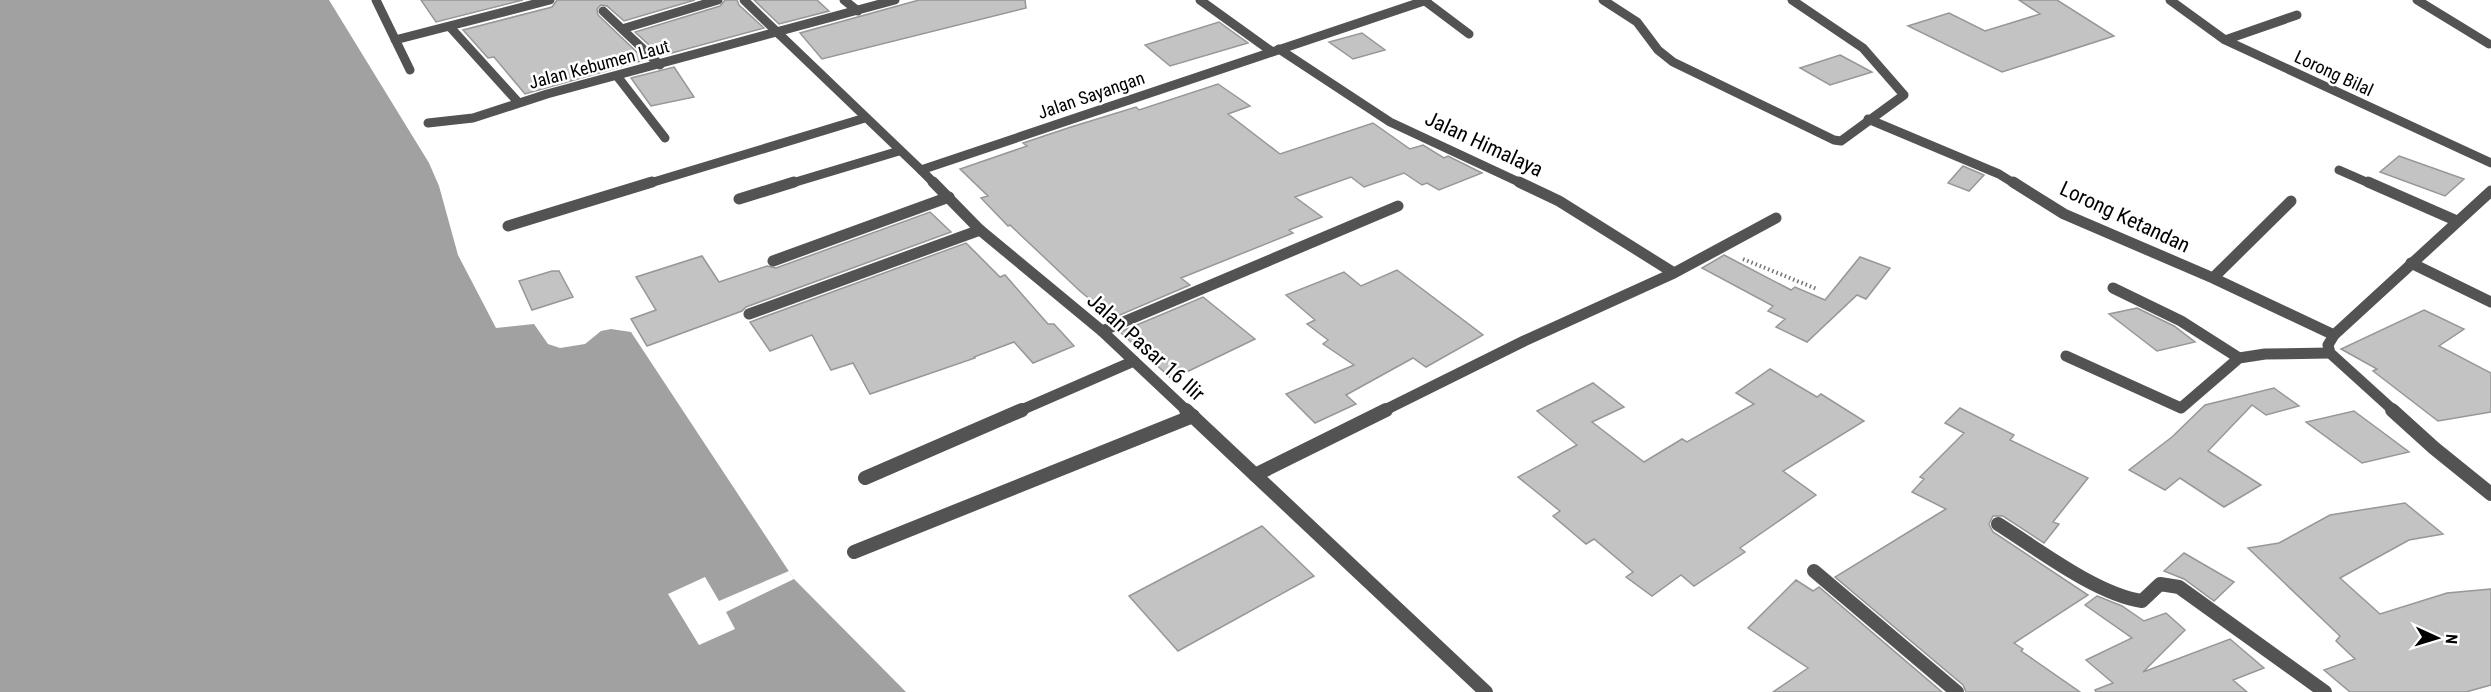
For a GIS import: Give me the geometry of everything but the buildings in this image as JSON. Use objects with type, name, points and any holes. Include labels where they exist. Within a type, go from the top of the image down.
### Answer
[{"type":"street","points":[[376,0],[410,70]]},
{"type":"street","points":[[395,40],[550,0]]},
{"type":"street","points":[[622,29],[718,0]]},
{"type":"street","name":"Jalan Pasar 16 Ilir","points":[[744,0],[949,197],[980,230],[1102,331],[1486,692]]},
{"type":"street","points":[[844,0],[858,10]]},
{"type":"street","name":"Jalan Kebumen Laut","points":[[428,123],[459,122],[518,102],[779,34],[895,0]]},
{"type":"street","name":"Jalan Himalaya","points":[[1200,0],[1390,122],[1559,201],[1674,273]]},
{"type":"street","points":[[1426,0],[1469,34]]},
{"type":"street","name":"Jalan Sayangan","points":[[921,170],[1426,0]]},
{"type":"street","points":[[1603,0],[1637,22],[1658,50],[1673,62],[1840,141],[1868,118],[1904,95],[1863,48],[1792,0]]},
{"type":"street","name":"Lorong Bilal","points":[[2170,0],[2225,40],[2491,163]]},
{"type":"street","points":[[2417,0],[2489,44]]},
{"type":"street","points":[[603,11],[660,65]]},
{"type":"street","points":[[2225,40],[2297,15]]},
{"type":"street","points":[[450,27],[472,54],[518,102]]},
{"type":"street","points":[[617,76],[665,138]]},
{"type":"street","points":[[507,226],[865,118]]},
{"type":"street","name":"Lorong Ketandan","points":[[1868,118],[1999,174],[2064,214],[2213,278],[2334,335]]},
{"type":"street","points":[[739,199],[899,151]]},
{"type":"street","points":[[2339,170],[2457,221]]},
{"type":"street","points":[[2491,191],[2334,335],[2328,345],[2330,353],[2434,448],[2491,494]]},
{"type":"street","points":[[773,261],[949,197]]},
{"type":"street","points":[[2213,278],[2290,201]]},
{"type":"street","points":[[1102,331],[1398,206]]},
{"type":"street","points":[[1255,475],[1524,341],[1674,273],[1776,218]]},
{"type":"street","points":[[749,314],[980,230]]},
{"type":"street","points":[[2411,263],[2491,303]]},
{"type":"street","points":[[2113,288],[2181,321],[2239,358]]},
{"type":"street","points":[[2066,356],[2181,408],[2239,358],[2265,354],[2330,353]]},
{"type":"street","points":[[866,478],[1134,361]]},
{"type":"street","points":[[854,552],[1193,416]]},
{"type":"street","points":[[1998,524],[2112,592],[2134,602],[2142,602],[2154,585],[2166,582],[2179,587],[2325,692]]},
{"type":"street","points":[[1814,571],[1957,692]]},
{"type":"path","points":[[1720,249],[1817,289]]},
{"type":"shaded area","points":[[0,0],[329,0],[429,163],[439,186],[458,255],[496,328],[534,324],[548,344],[560,348],[585,344],[601,331],[611,329],[631,332],[794,579],[906,692],[0,692]]},
{"type":"pier","points":[[789,571],[794,579],[726,612],[735,629],[699,645],[668,594],[705,577],[719,601]]}]
